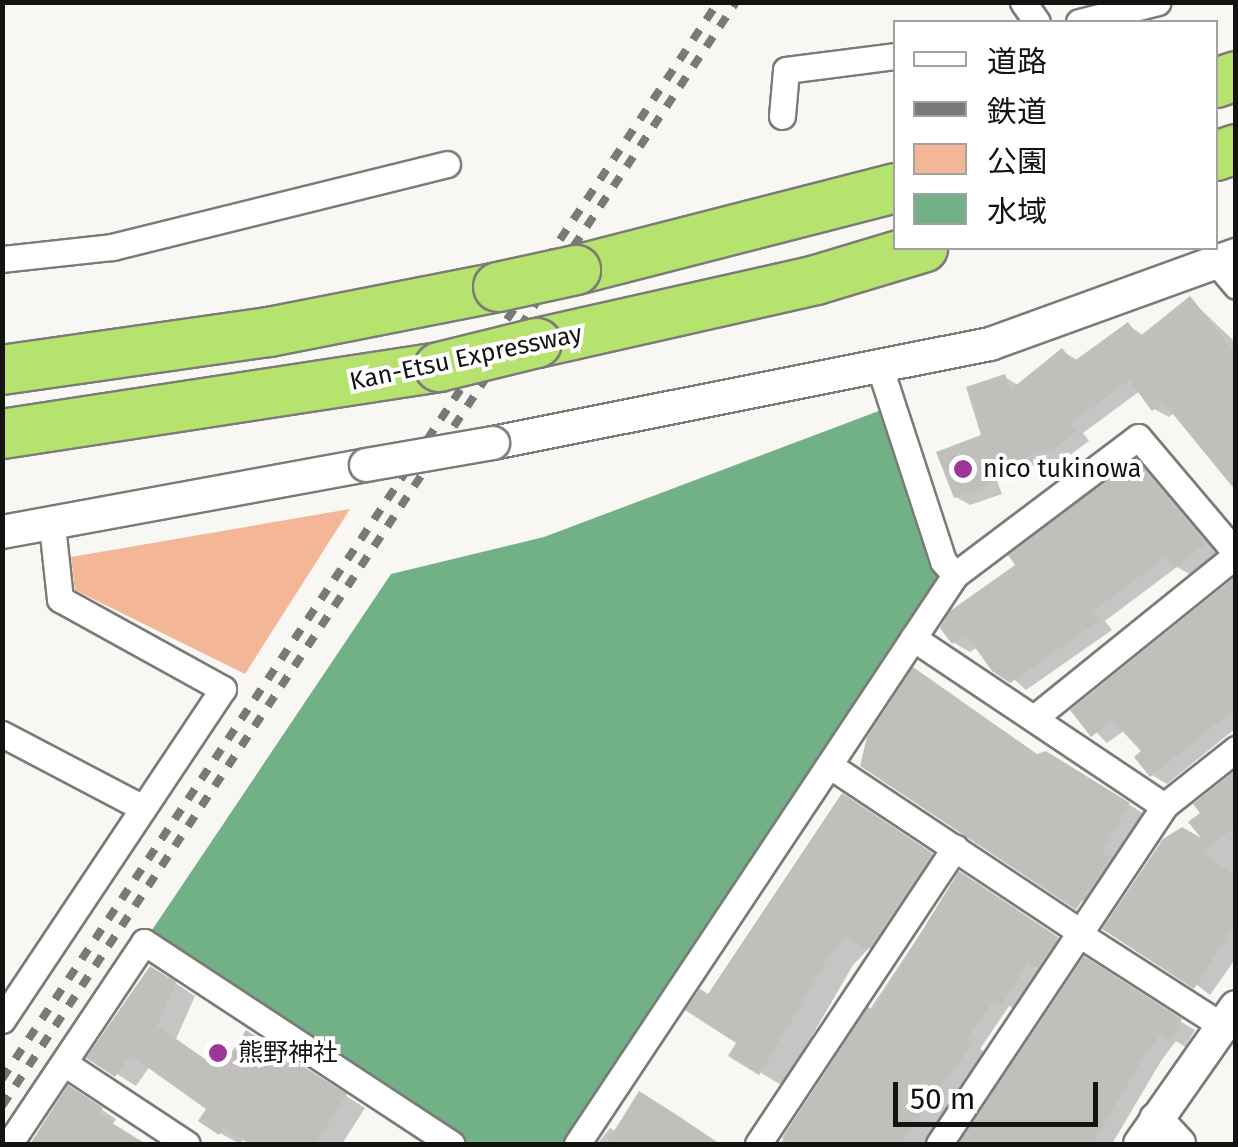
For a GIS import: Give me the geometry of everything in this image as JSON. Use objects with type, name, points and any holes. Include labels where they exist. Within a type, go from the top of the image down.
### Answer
[{"type":"highway","points":[[2,370],[269,332],[498,287],[893,189]]},
{"type":"highway","name":"Kan-Etsu Expressway","points":[[2,434],[439,367],[816,280],[916,250]]},
{"type":"street","points":[[1087,20],[1158,2]]},
{"type":"street","points":[[782,116],[786,70],[893,56]]},
{"type":"street","points":[[2,259],[112,247],[447,164]]},
{"type":"street","points":[[2,532],[880,368],[990,344],[1229,268]]},
{"type":"street","points":[[880,368],[943,561],[955,575]]},
{"type":"street","points":[[576,1144],[955,575],[1138,437],[1236,554],[1034,718]]},
{"type":"street","points":[[2,1020],[223,688],[60,598],[52,525]]},
{"type":"street","points":[[913,638],[1164,806]]},
{"type":"street","points":[[2,734],[144,808]]},
{"type":"street","points":[[939,1144],[1164,806],[1236,748]]},
{"type":"street","points":[[829,764],[1080,933],[1228,1016],[1148,1132],[1180,1144]]},
{"type":"street","points":[[758,1144],[955,848]]},
{"type":"street","points":[[9,1144],[144,942],[452,1144]]},
{"type":"street","points":[[64,1062],[188,1144]]},
{"type":"green space","points":[[350,509],[245,674],[75,590],[71,557]]},
{"type":"water","points":[[892,406],[955,575],[577,1144],[452,1144],[144,942],[391,574],[544,537]]},
{"type":"building","points":[[1190,296],[1236,354],[1236,491],[1163,402],[1152,411],[1129,380],[1070,424],[1076,432],[1052,450],[983,470],[989,486],[954,498],[936,452],[981,435],[966,387],[1005,374],[1010,390],[1062,348],[1073,362],[1128,322],[1139,337]]},
{"type":"building","points":[[1135,459],[1205,544],[1175,568],[1166,557],[1092,612],[1099,621],[1010,683],[992,671],[967,636],[952,644],[940,628],[950,611],[1015,565],[1008,555]]},
{"type":"building","points":[[1236,576],[1236,708],[1150,777],[1134,757],[1141,751],[1112,720],[1091,737],[1070,710]]},
{"type":"building","points":[[913,667],[1037,754],[1046,751],[1130,803],[1102,852],[1110,857],[1076,910],[860,766],[867,737]]},
{"type":"building","points":[[1236,770],[1236,826],[1202,853],[1236,876],[1236,922],[1194,989],[1102,929],[1163,839],[1182,827],[1201,838],[1188,822],[1200,813],[1193,804]]},
{"type":"building","points":[[842,793],[932,853],[867,950],[846,937],[831,953],[759,1075],[728,1056],[736,1043],[685,1010],[700,989],[708,994]]},
{"type":"building","points":[[959,871],[1058,937],[1037,968],[1028,962],[1002,1004],[994,1000],[967,1039],[973,1043],[900,1144],[793,1144],[782,1138],[868,1007],[873,1010]]},
{"type":"building","points":[[1084,956],[1182,1019],[1169,1041],[1160,1035],[1146,1053],[1092,1144],[958,1144]]},
{"type":"building","points":[[150,966],[176,982],[157,1026],[205,1059],[217,1043],[231,1053],[246,1030],[347,1094],[315,1144],[250,1144],[223,1128],[219,1135],[198,1121],[206,1109],[130,1055],[115,1077],[86,1058]]},
{"type":"building","points":[[68,1085],[103,1108],[99,1115],[146,1144],[30,1144]]},
{"type":"building","points":[[639,1091],[680,1117],[720,1144],[606,1144]]},
{"type":"railway","points":[[2,1079],[718,2]]},
{"type":"railway","points":[[2,1106],[736,2]]},
{"type":"place","name":"nico tukinowa","points":[[963,469]]},
{"type":"place","name":"熊野神社","points":[[218,1053]]}]
